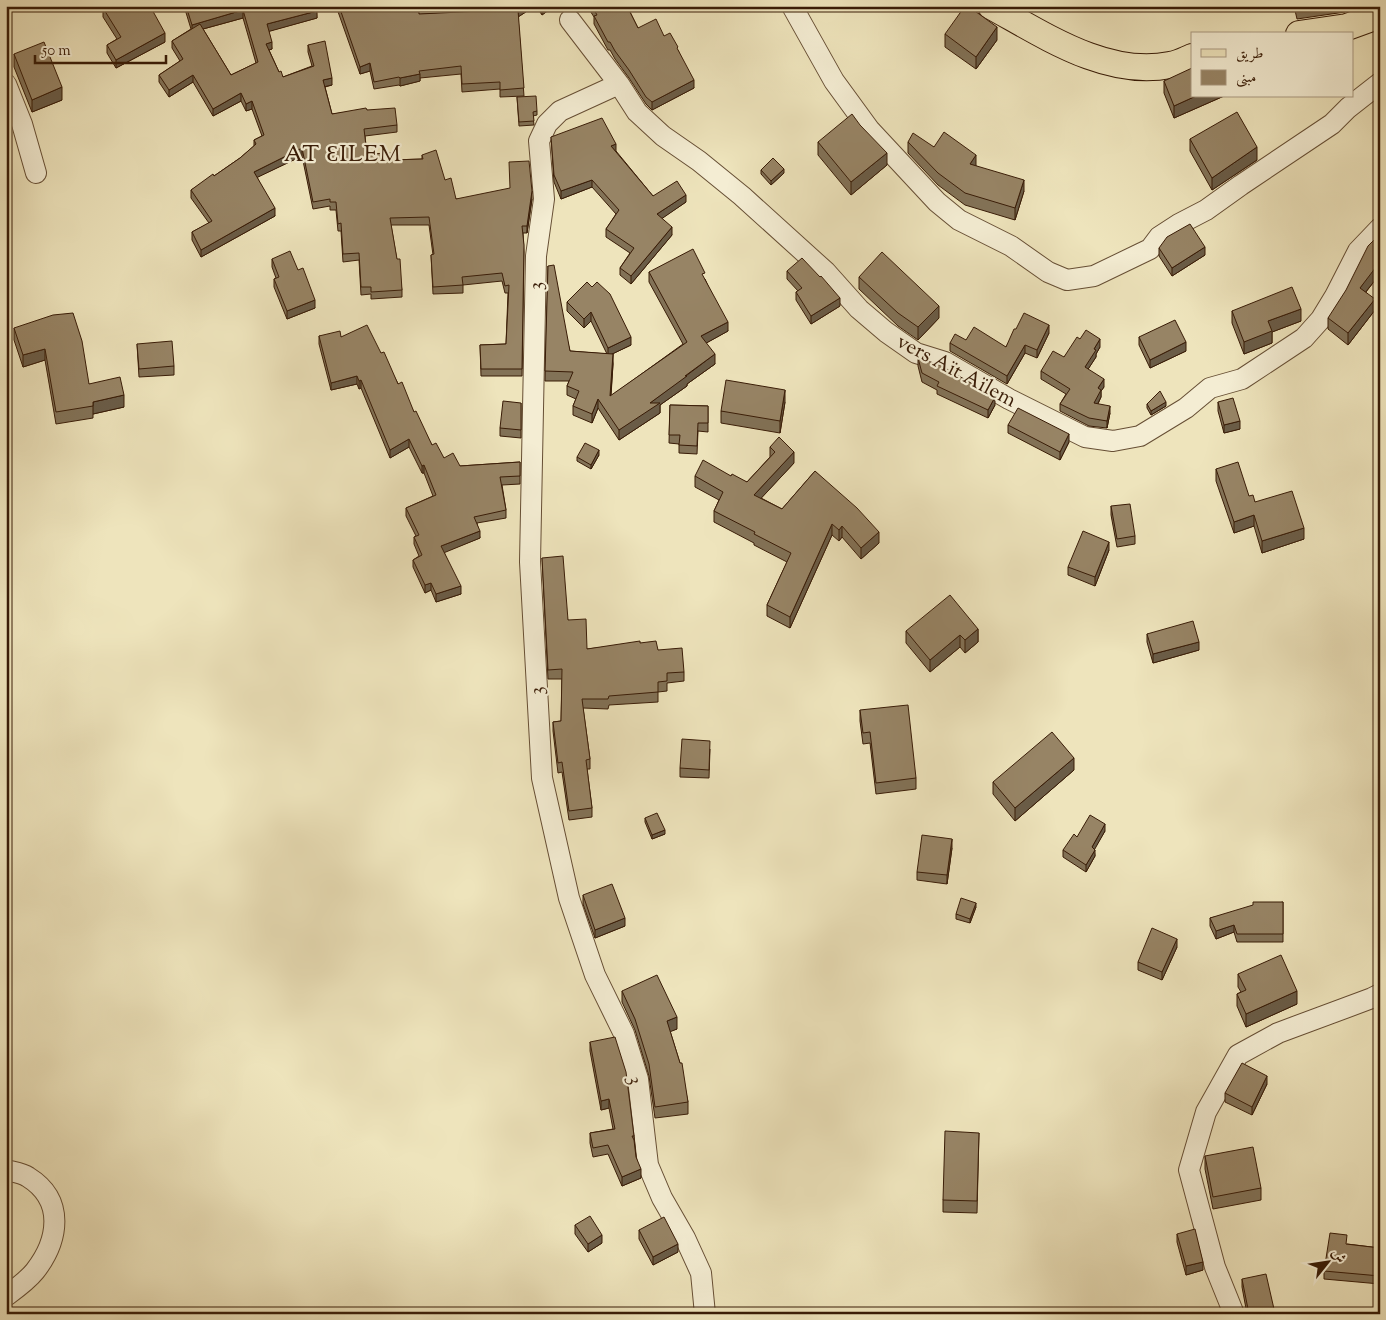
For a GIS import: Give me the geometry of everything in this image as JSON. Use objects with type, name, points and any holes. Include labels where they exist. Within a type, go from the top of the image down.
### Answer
[{"type":"main road","points":[[991,6],[1076,52],[1112,64],[1145,68],[1171,65],[1191,57]]},
{"type":"main road","points":[[1313,32],[1347,27],[1380,15]]},
{"type":"street","points":[[792,6],[834,81],[870,130],[937,202],[959,220],[1011,246],[1048,272],[1066,280],[1094,276],[1150,249],[1159,237],[1206,210],[1332,124],[1348,108],[1380,83]]},
{"type":"street","name":"vers Aït Aïlem","points":[[570,20],[619,84],[636,112],[663,136],[699,161],[742,196],[826,272],[859,309],[886,332],[916,353],[945,362],[1026,408],[1085,437],[1113,441],[1140,436],[1186,408],[1210,388],[1242,379],[1304,338],[1321,319],[1358,251],[1380,228]]},
{"type":"street","points":[[6,84],[22,124],[36,173]]},
{"type":"street","name":"3","points":[[619,84],[560,111],[547,124],[539,141],[544,198],[536,256],[530,562],[542,778],[569,898],[595,975],[624,1034],[638,1079],[648,1165],[662,1198],[685,1238],[701,1273],[705,1314]]},
{"type":"street","points":[[1234,1314],[1216,1267],[1189,1170],[1206,1112],[1238,1055],[1278,1033],[1380,994]]},
{"type":"street","points":[[6,1170],[27,1176],[42,1189],[53,1207],[55,1230],[46,1252],[35,1271],[24,1283],[6,1296]]},
{"type":"building","points":[[106,6],[150,6],[165,33],[116,60],[107,45],[121,37],[103,8]]},
{"type":"building","points":[[186,6],[316,6],[317,11],[267,24],[272,42],[266,44],[279,72],[281,71],[283,77],[314,66],[308,45],[325,41],[332,78],[323,80],[332,114],[366,108],[367,110],[395,108],[397,125],[364,129],[367,154],[391,153],[391,160],[423,159],[422,155],[436,150],[445,180],[451,178],[456,199],[510,188],[509,162],[529,161],[532,191],[527,226],[522,226],[524,245],[522,369],[481,369],[480,345],[506,344],[509,285],[505,286],[502,273],[462,277],[463,285],[433,287],[431,255],[434,254],[429,217],[390,218],[397,259],[400,259],[402,290],[371,292],[371,287],[361,287],[359,253],[343,254],[341,223],[338,224],[336,202],[330,202],[330,199],[313,202],[302,148],[254,172],[275,208],[201,250],[192,232],[212,221],[191,190],[240,158],[256,144],[254,140],[264,135],[252,101],[246,104],[241,93],[213,109],[193,75],[169,90],[159,75],[183,59],[172,41],[200,24],[231,75],[258,62],[243,10],[192,25]]},
{"type":"building","points":[[339,6],[418,6],[419,14],[481,11],[478,6],[524,6],[518,10],[524,88],[500,90],[500,82],[462,84],[461,66],[419,71],[420,74],[374,82],[370,63],[360,67]]},
{"type":"building","points":[[592,6],[627,6],[638,28],[656,19],[664,36],[670,33],[694,80],[652,102],[646,97],[610,42],[608,42],[594,16],[597,15]]},
{"type":"building","points":[[965,6],[968,6],[997,27],[976,57],[945,34]]},
{"type":"building","points":[[44,42],[62,87],[32,100],[14,54]]},
{"type":"building","points":[[1191,68],[1192,98],[1174,106],[1164,81]]},
{"type":"building","points":[[536,96],[537,111],[533,112],[534,121],[519,122],[517,97]]},
{"type":"building","points":[[1237,112],[1257,147],[1212,178],[1190,139]]},
{"type":"building","points":[[852,114],[887,153],[851,182],[818,142]]},
{"type":"building","points":[[602,118],[616,144],[611,146],[653,196],[677,181],[686,195],[657,214],[672,227],[631,276],[620,268],[634,248],[606,229],[619,210],[592,180],[561,191],[554,175],[551,137]]},
{"type":"building","points":[[944,132],[976,155],[970,164],[1024,180],[1015,208],[965,193],[938,173],[908,142],[913,133],[934,147]]},
{"type":"building","points":[[773,158],[784,169],[771,181],[761,170]]},
{"type":"building","points":[[1190,224],[1205,247],[1172,268],[1159,248],[1167,237]]},
{"type":"building","points":[[1380,234],[1380,259],[1360,288],[1375,299],[1348,333],[1328,318],[1346,290],[1368,246]]},
{"type":"building","points":[[693,249],[705,273],[702,274],[728,322],[701,336],[715,354],[650,403],[660,403],[619,430],[598,399],[592,414],[573,406],[579,391],[567,386],[573,372],[545,371],[548,266],[554,265],[570,351],[613,354],[610,396],[687,342],[649,272]]},
{"type":"building","points":[[290,251],[298,270],[303,268],[315,300],[287,311],[274,279],[279,277],[272,259]]},
{"type":"building","points":[[882,252],[939,306],[918,327],[898,313],[859,277]]},
{"type":"building","points":[[802,258],[840,298],[811,316],[796,292],[802,288],[787,271]]},
{"type":"building","points":[[587,282],[592,287],[597,282],[610,294],[631,337],[608,348],[591,312],[584,319],[567,302]]},
{"type":"building","points":[[1292,287],[1301,309],[1268,321],[1272,331],[1244,342],[1232,311]]},
{"type":"building","points":[[73,313],[82,341],[89,384],[120,377],[124,395],[93,402],[93,406],[56,412],[45,349],[23,355],[14,328],[53,315]]},
{"type":"building","points":[[1024,313],[1049,325],[1037,350],[1025,345],[1007,376],[950,343],[955,334],[966,340],[974,327],[1006,347]]},
{"type":"building","points":[[1175,320],[1186,342],[1150,360],[1139,337]]},
{"type":"building","points":[[367,325],[381,353],[384,352],[398,384],[402,382],[414,412],[416,411],[432,445],[436,443],[444,458],[453,453],[460,466],[520,462],[520,476],[500,477],[506,510],[474,517],[480,531],[441,546],[461,586],[436,594],[431,583],[425,585],[413,560],[422,555],[414,537],[419,535],[406,508],[436,495],[424,465],[422,466],[409,439],[390,450],[361,380],[359,381],[357,376],[331,383],[319,336],[340,331],[341,337]]},
{"type":"building","points":[[1086,330],[1100,339],[1094,349],[1096,350],[1085,367],[1104,379],[1098,388],[1101,390],[1094,403],[1110,406],[1107,421],[1089,418],[1060,404],[1070,389],[1041,371],[1053,351],[1064,357],[1077,337],[1080,339]]},
{"type":"building","points":[[172,341],[174,366],[139,369],[137,344]]},
{"type":"building","points":[[918,358],[940,365],[995,397],[988,410],[937,386],[939,382],[922,373]]},
{"type":"building","points":[[726,380],[785,390],[780,421],[721,411]]},
{"type":"building","points":[[1160,391],[1166,402],[1151,411],[1147,404]]},
{"type":"building","points":[[1233,398],[1240,421],[1224,425],[1218,402]]},
{"type":"building","points":[[503,401],[521,403],[521,430],[500,428]]},
{"type":"building","points":[[670,405],[708,406],[708,423],[698,423],[697,446],[679,445],[680,435],[669,435]]},
{"type":"building","points":[[1018,408],[1069,434],[1060,452],[1008,425]]},
{"type":"building","points":[[779,437],[794,452],[754,495],[782,509],[815,471],[857,508],[879,532],[861,548],[842,526],[839,530],[832,524],[790,617],[767,605],[791,553],[714,511],[723,492],[695,476],[703,460],[731,476],[732,474],[747,482],[775,452],[770,447]]},
{"type":"building","points":[[585,443],[599,450],[591,465],[577,457]]},
{"type":"building","points":[[1238,462],[1249,496],[1253,495],[1255,502],[1292,491],[1304,528],[1262,541],[1254,515],[1234,522],[1216,469]]},
{"type":"building","points":[[1130,504],[1135,536],[1117,539],[1111,506]]},
{"type":"building","points":[[1083,531],[1109,542],[1095,577],[1068,567]]},
{"type":"building","points":[[563,556],[568,620],[586,619],[587,649],[640,641],[640,643],[656,641],[658,650],[682,648],[684,672],[667,673],[667,681],[658,682],[658,692],[609,696],[608,699],[582,699],[590,759],[586,760],[592,808],[569,811],[562,762],[558,763],[553,722],[561,721],[562,669],[548,670],[542,558]]},
{"type":"building","points":[[950,595],[978,629],[965,640],[960,635],[930,660],[906,631]]},
{"type":"building","points":[[1193,621],[1199,642],[1153,654],[1147,634]]},
{"type":"building","points":[[908,705],[916,778],[876,783],[870,732],[863,733],[860,710]]},
{"type":"building","points":[[1052,732],[1074,758],[1015,808],[993,782]]},
{"type":"building","points":[[682,739],[710,741],[709,770],[680,768]]},
{"type":"building","points":[[657,813],[665,830],[652,835],[645,818]]},
{"type":"building","points":[[1090,815],[1105,824],[1092,847],[1095,850],[1086,865],[1063,850],[1074,834],[1077,837]]},
{"type":"building","points":[[922,835],[952,839],[947,875],[917,872]]},
{"type":"building","points":[[612,884],[625,918],[595,930],[583,895]]},
{"type":"building","points":[[961,898],[976,903],[970,919],[956,914]]},
{"type":"building","points":[[1253,902],[1283,902],[1283,934],[1237,934],[1234,925],[1216,931],[1210,918],[1253,905]]},
{"type":"building","points":[[1152,928],[1177,939],[1162,972],[1138,962]]},
{"type":"building","points":[[1281,955],[1297,991],[1246,1014],[1237,994],[1246,990],[1238,974]]},
{"type":"building","points":[[657,975],[677,1017],[667,1021],[680,1063],[682,1063],[688,1102],[655,1107],[649,1064],[635,1019],[622,991]]},
{"type":"building","points":[[1380,1000],[1380,1013],[1375,1002]]},
{"type":"building","points":[[615,1037],[626,1072],[634,1136],[632,1136],[636,1157],[641,1169],[622,1177],[608,1145],[593,1148],[590,1133],[615,1129],[609,1099],[601,1101],[590,1042]]},
{"type":"building","points":[[1242,1063],[1267,1076],[1252,1107],[1225,1093]]},
{"type":"building","points":[[945,1131],[979,1133],[977,1201],[943,1200]]},
{"type":"building","points":[[1253,1147],[1261,1188],[1213,1197],[1205,1156]]},
{"type":"building","points":[[590,1216],[602,1235],[588,1244],[575,1225]]},
{"type":"building","points":[[664,1217],[678,1244],[653,1257],[639,1230]]},
{"type":"building","points":[[1195,1229],[1203,1262],[1186,1266],[1177,1234]]},
{"type":"building","points":[[1330,1233],[1347,1235],[1346,1244],[1380,1248],[1380,1276],[1324,1271]]},
{"type":"building","points":[[1266,1274],[1274,1309],[1249,1314],[1242,1279]]},
{"type":"district","name":"AT ƐILEM","points":[[343,153]]}]
